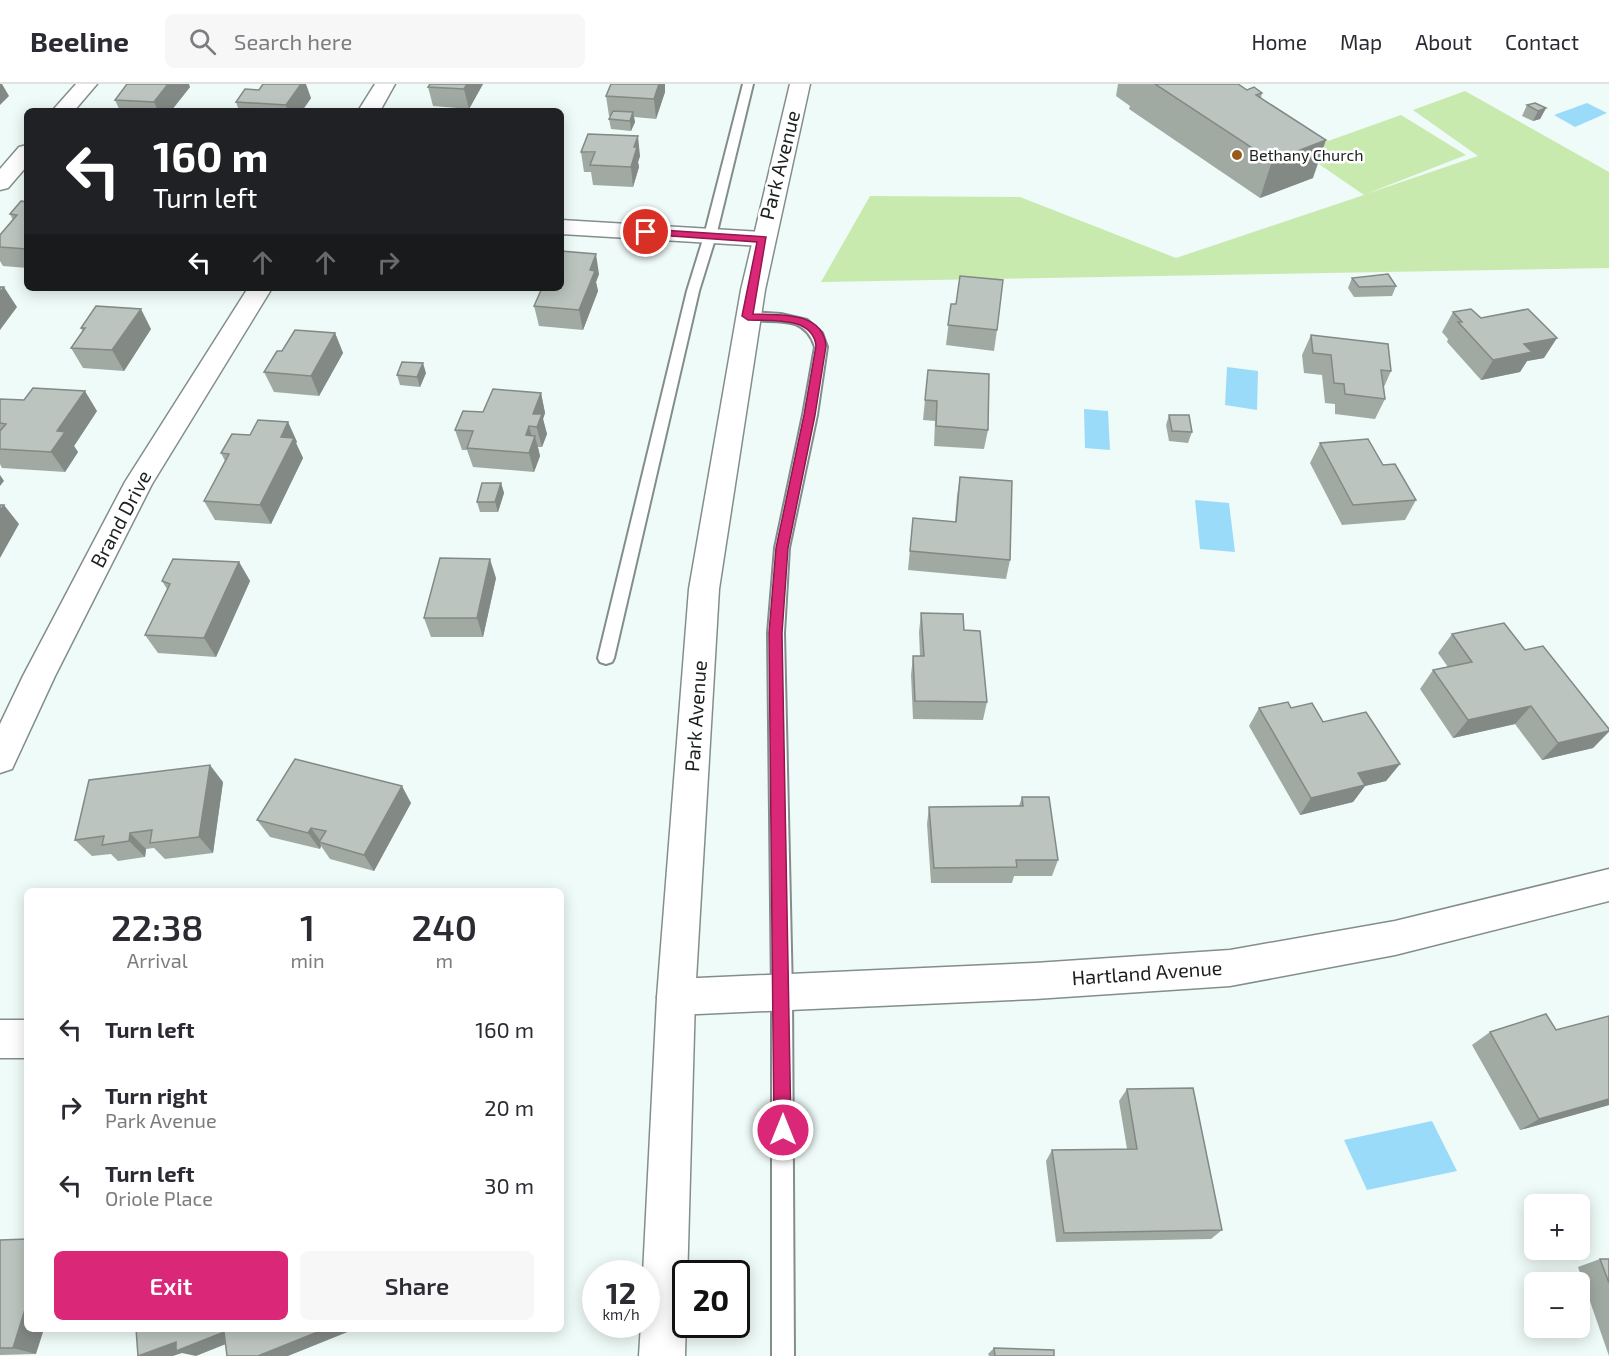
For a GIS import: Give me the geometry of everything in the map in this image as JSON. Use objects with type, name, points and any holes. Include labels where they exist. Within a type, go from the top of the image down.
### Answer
[{"type":"street","points":[[66,108],[87,84]]},
{"type":"street","points":[[371,108],[385,84]]},
{"type":"street","name":"Park Avenue","points":[[662,1356],[676,997],[704,589],[762,239],[800,84]]},
{"type":"street","points":[[0,183],[24,155]]},
{"type":"street","points":[[564,227],[762,239]]},
{"type":"street","name":"Brand Drive","points":[[0,759],[39,676],[139,483],[258,291]]},
{"type":"street","name":"Hartland Avenue","points":[[676,997],[1035,981],[1230,968],[1395,939],[1609,885]]},
{"type":"street","points":[[0,1039],[24,1039]]},
{"type":"lane","points":[[606,658],[693,291],[710,236],[748,84]]},
{"type":"lane","points":[[748,316],[795,319],[814,328],[820,336],[821,346],[810,415],[782,548],[776,633],[782,994],[783,1356]]},
{"type":"green space","points":[[1465,91],[1609,172],[1609,268],[821,282],[870,196],[1020,197],[1176,258],[1364,195],[1300,151],[1401,115],[1466,155],[1366,194],[1478,156],[1413,110]]},
{"type":"water","points":[[1587,103],[1607,113],[1575,127],[1554,115]]},
{"type":"water","points":[[1227,367],[1258,371],[1257,410],[1225,405]]},
{"type":"water","points":[[1084,409],[1108,411],[1110,450],[1085,448]]},
{"type":"water","points":[[1195,500],[1229,503],[1235,552],[1200,549]]},
{"type":"water","points":[[1432,1121],[1457,1171],[1367,1190],[1344,1140]]},
{"type":"building","points":[[127,84],[168,84],[154,102],[115,100]]},
{"type":"building","points":[[263,84],[301,84],[286,105],[236,102],[245,89],[259,90]]},
{"type":"building","points":[[430,84],[467,84],[464,89],[428,87]]},
{"type":"building","points":[[611,84],[659,84],[654,99],[606,96]]},
{"type":"building","points":[[1155,84],[1238,84],[1247,90],[1254,87],[1262,93],[1256,95],[1326,140],[1272,161]]},
{"type":"building","points":[[1535,103],[1546,108],[1538,111],[1527,105]]},
{"type":"building","points":[[613,111],[633,112],[630,121],[609,119]]},
{"type":"building","points":[[588,134],[638,136],[631,167],[590,165],[595,152],[581,152]]},
{"type":"building","points":[[21,201],[24,202],[24,249],[0,247],[0,235],[17,215],[10,214]]},
{"type":"building","points":[[564,251],[596,254],[590,270],[595,271],[579,310],[534,306],[541,291],[564,291]]},
{"type":"building","points":[[1388,274],[1396,286],[1359,287],[1352,278]]},
{"type":"building","points":[[960,276],[1003,280],[997,330],[948,325],[951,304],[956,304]]},
{"type":"building","points":[[96,306],[141,309],[112,350],[71,348],[85,328],[81,328]]},
{"type":"building","points":[[1471,309],[1481,318],[1528,309],[1557,338],[1524,344],[1532,352],[1493,360],[1458,322],[1462,322],[1453,312]]},
{"type":"building","points":[[295,330],[335,333],[311,376],[264,372],[277,351],[282,351]]},
{"type":"building","points":[[1311,335],[1388,344],[1391,371],[1381,370],[1385,399],[1345,394],[1344,384],[1334,383],[1331,355],[1313,353]]},
{"type":"building","points":[[402,362],[423,363],[417,377],[397,375]]},
{"type":"building","points":[[928,370],[989,374],[988,430],[936,426],[937,401],[925,400]]},
{"type":"building","points":[[33,388],[85,391],[57,431],[65,432],[51,452],[0,449],[0,431],[6,424],[0,423],[0,399],[24,400]]},
{"type":"building","points":[[493,389],[541,393],[533,414],[542,414],[537,427],[529,426],[526,435],[535,436],[529,453],[467,448],[473,431],[455,430],[463,411],[483,412]]},
{"type":"building","points":[[1169,415],[1189,415],[1192,432],[1172,431]]},
{"type":"building","points":[[258,420],[288,422],[281,437],[294,438],[260,505],[204,501],[229,454],[221,453],[232,434],[250,435]]},
{"type":"building","points":[[1368,439],[1383,465],[1395,464],[1416,500],[1353,505],[1320,443]]},
{"type":"building","points":[[960,477],[1012,481],[1010,560],[910,551],[913,518],[956,522]]},
{"type":"building","points":[[482,483],[501,483],[495,502],[477,502]]},
{"type":"building","points":[[440,558],[490,559],[477,618],[424,618]]},
{"type":"building","points":[[173,559],[239,562],[204,638],[145,635],[170,584],[162,581]]},
{"type":"building","points":[[921,613],[963,614],[964,630],[980,631],[987,702],[915,701],[913,656],[924,656]]},
{"type":"building","points":[[1504,623],[1525,650],[1543,646],[1609,731],[1558,743],[1531,706],[1468,720],[1433,670],[1472,662],[1452,634]]},
{"type":"building","points":[[1288,702],[1291,708],[1312,703],[1323,722],[1366,712],[1400,764],[1358,773],[1365,785],[1311,798],[1259,708]]},
{"type":"building","points":[[295,759],[402,786],[364,855],[319,842],[326,831],[311,828],[308,833],[257,820]]},
{"type":"building","points":[[210,765],[199,837],[150,843],[152,830],[130,833],[129,841],[102,845],[104,836],[75,840],[89,780]]},
{"type":"building","points":[[1022,797],[1049,797],[1058,860],[1016,860],[1017,867],[934,868],[929,807],[1023,806]]},
{"type":"building","points":[[1546,1014],[1556,1030],[1609,1016],[1609,1099],[1539,1119],[1490,1032]]},
{"type":"building","points":[[1193,1088],[1222,1230],[1064,1233],[1052,1150],[1137,1149],[1127,1089]]},
{"type":"building","points":[[24,1239],[24,1313],[13,1348],[0,1348],[0,1240]]},
{"type":"building","points":[[1600,1259],[1609,1259],[1609,1283]]},
{"type":"building","points":[[136,1332],[224,1332],[176,1351],[176,1342],[138,1356]]},
{"type":"building","points":[[224,1332],[318,1332],[258,1356],[227,1356]]},
{"type":"building","points":[[994,1348],[1054,1350],[1054,1356],[995,1356]]},
{"type":"place","name":"Bethany Church","points":[[1237,155]]},
{"type":"route","points":[[646,232],[762,239],[748,316],[795,319],[814,328],[820,336],[821,346],[810,415],[782,548],[776,633],[783,1130]]}]
